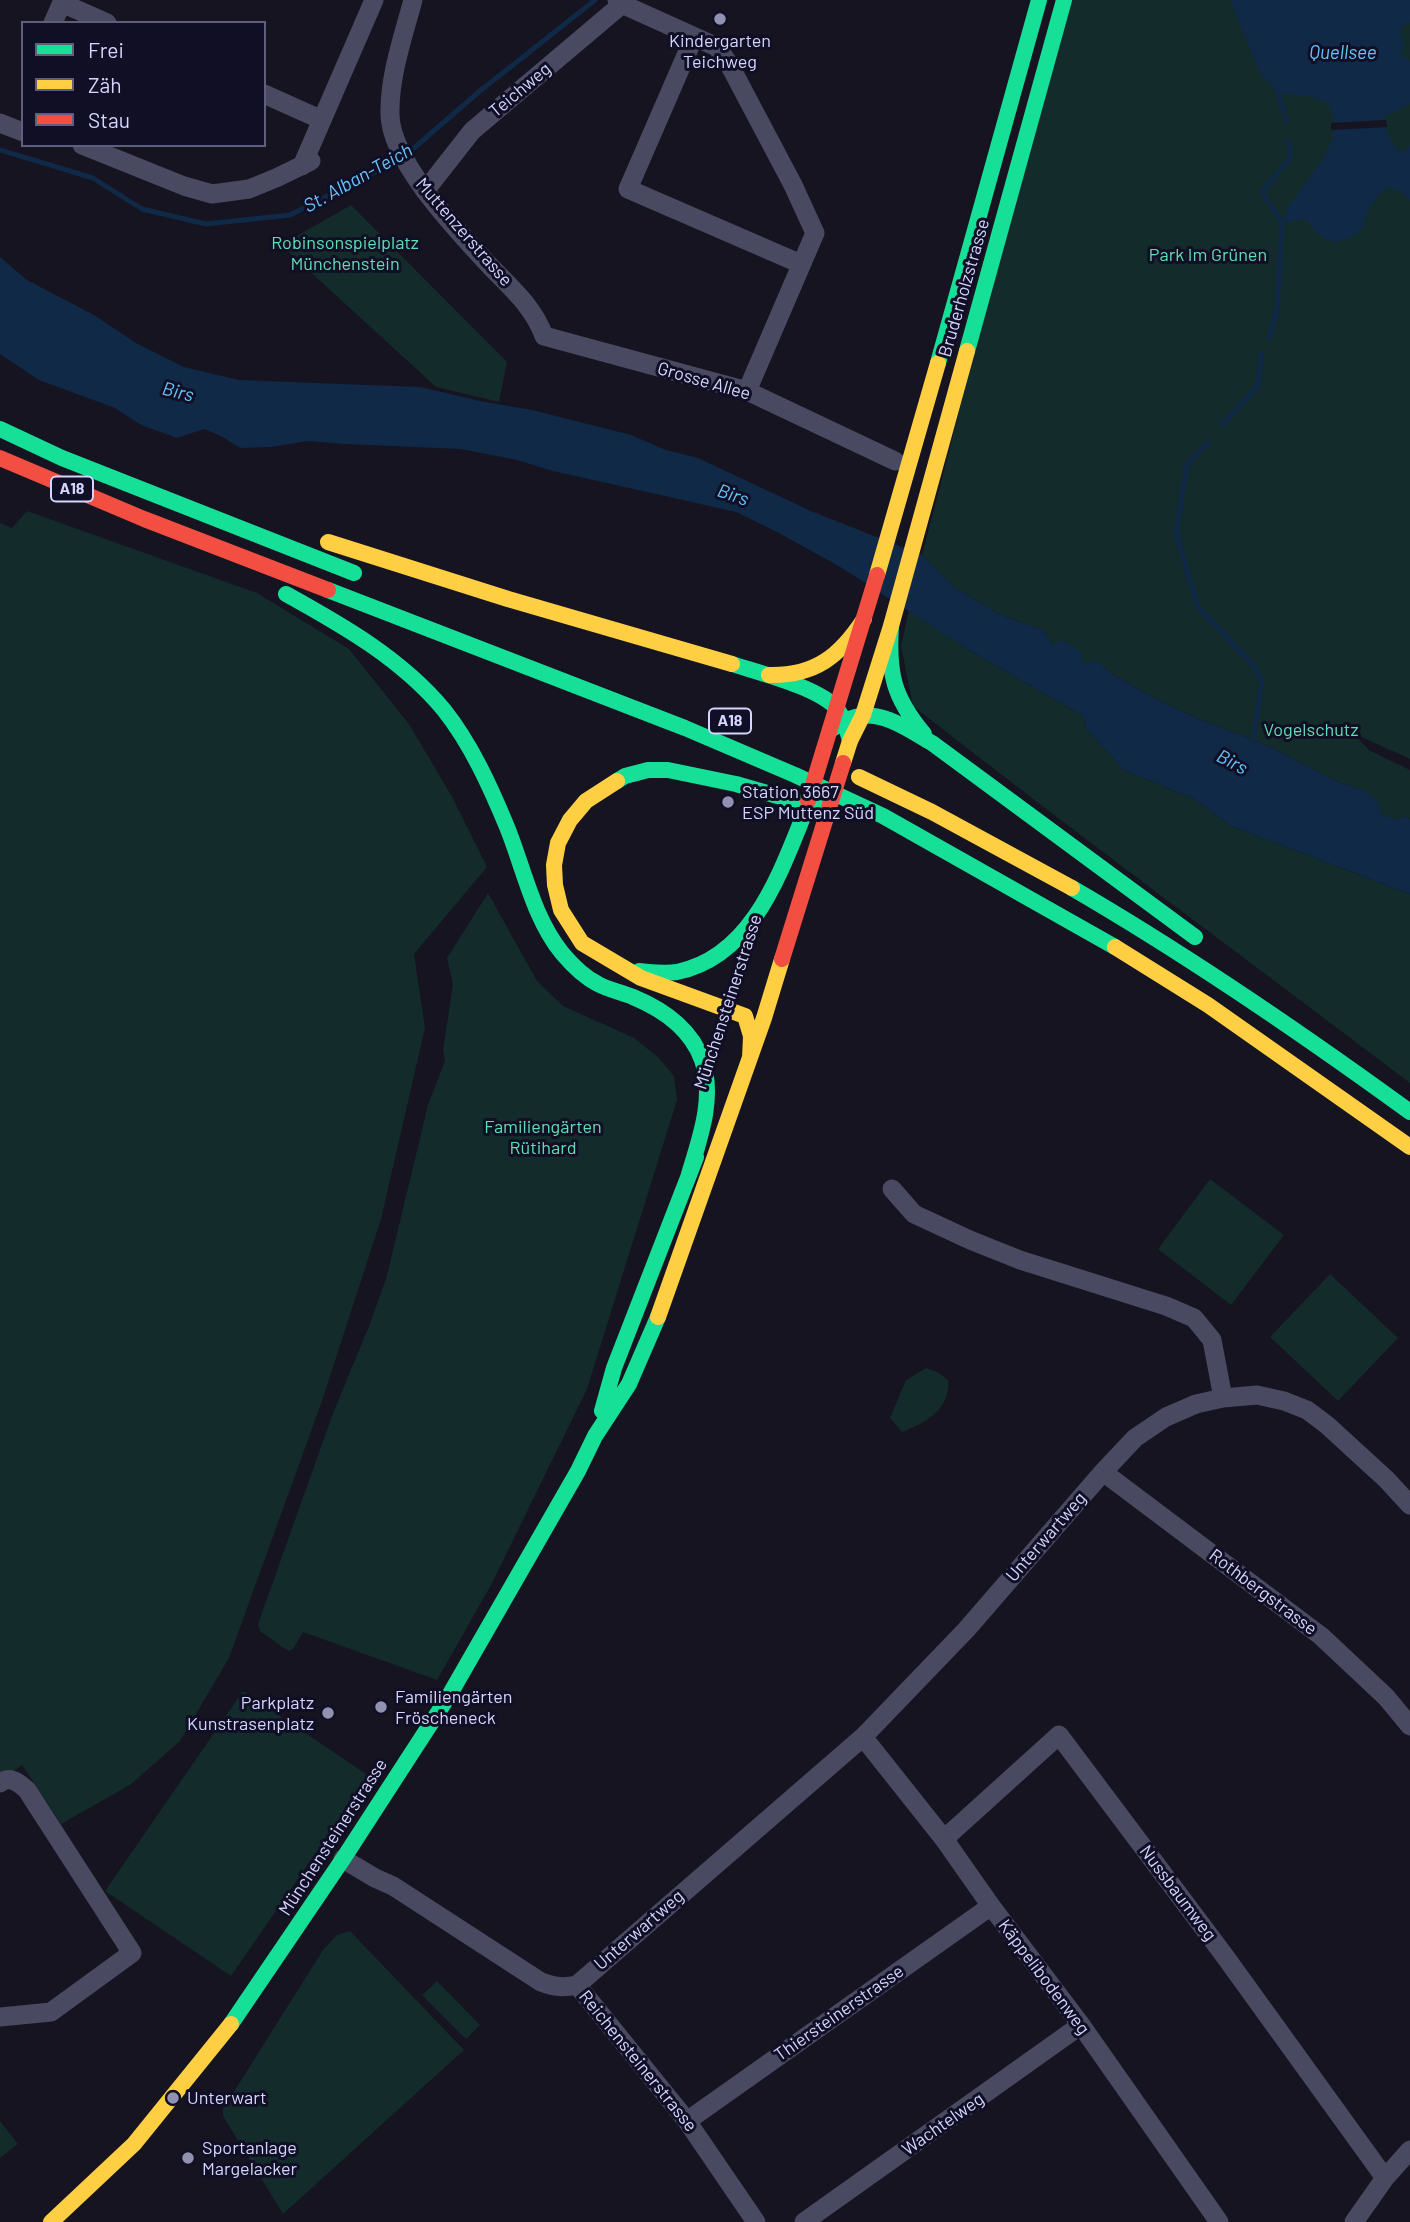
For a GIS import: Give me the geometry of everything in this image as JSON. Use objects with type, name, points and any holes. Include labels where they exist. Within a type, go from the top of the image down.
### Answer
[{"type":"main road","name":"Bruderholzstrasse","points":[[864,619],[933,384],[1039,0]]},
{"type":"main road","name":"Bruderholzstrasse","points":[[902,586],[1064,0]]},
{"type":"main road","points":[[0,420],[28,428],[215,504],[268,522]]},
{"type":"main road","name":"A18","points":[[0,429],[74,463],[366,577]]},
{"type":"main road","name":"A18","points":[[0,458],[144,519],[685,728],[883,816],[1064,917],[1208,1005],[1410,1147]]},
{"type":"main road","points":[[144,519],[172,544],[259,578],[349,629],[433,699],[462,737],[487,781],[513,840],[539,917],[551,938],[575,967],[597,984],[638,1000],[664,1015],[695,1044],[707,1079],[706,1106],[689,1174]]},
{"type":"main road","points":[[307,535],[811,691],[830,702],[841,715],[850,741]]},
{"type":"main road","name":"Münchensteinerstrasse","points":[[51,2222],[102,2178],[168,2104],[244,2007],[450,1694],[578,1471],[595,1436],[629,1384],[663,1306],[766,1012],[850,741],[863,715],[902,586]]},
{"type":"main road","points":[[762,674],[795,675],[816,667],[834,657],[854,636],[864,619]]},
{"type":"main road","points":[[841,715],[850,663],[864,619]]},
{"type":"main road","points":[[891,626],[889,649],[896,696],[904,711],[932,743]]},
{"type":"main road","name":"Münchensteinerstrasse","points":[[777,911],[830,730],[841,715]]},
{"type":"main road","points":[[841,715],[883,717],[932,743],[1205,944]]},
{"type":"main road","points":[[806,752],[942,817],[1086,895],[1286,1023],[1410,1112]]},
{"type":"main road","points":[[750,1058],[752,1041],[744,1023],[641,978],[582,943],[561,909],[555,885],[554,865],[558,843],[570,820],[586,801],[625,776],[648,770],[668,770],[736,784],[840,815]]},
{"type":"main road","points":[[620,966],[639,971],[678,971],[717,956],[751,925],[772,891],[803,817]]},
{"type":"main road","points":[[865,825],[980,871]]},
{"type":"main road","points":[[1271,995],[1410,1107]]},
{"type":"main road","points":[[638,1000],[744,1023],[758,1022],[766,1012]]},
{"type":"main road","name":"Münchensteinerstrasse","points":[[595,1436],[614,1368],[707,1130],[724,1079]]},
{"type":"street","points":[[87,147],[184,186],[212,194],[249,189],[307,163],[322,120],[374,0]]},
{"type":"street","name":"Muttenzerstrasse","points":[[413,0],[392,87],[390,117],[396,142],[425,191],[488,264],[525,301],[538,319],[544,336]]},
{"type":"street","points":[[54,21],[63,1],[103,21]]},
{"type":"street","points":[[622,1],[718,47],[793,185],[815,233],[747,391]]},
{"type":"street","name":"Teichweg","points":[[425,191],[472,131],[622,1]]},
{"type":"street","points":[[694,37],[628,189],[801,264]]},
{"type":"street","points":[[266,95],[322,120]]},
{"type":"street","points":[[0,123],[21,131]]},
{"type":"street","name":"Grosse Allee","points":[[544,336],[747,391],[895,461]]},
{"type":"street","points":[[892,1189],[914,1214],[970,1240],[1020,1260],[1174,1309],[1194,1318],[1212,1340],[1223,1398]]},
{"type":"street","name":"Unterwartweg","points":[[577,1985],[863,1737],[966,1630],[1135,1438],[1166,1417],[1196,1404],[1223,1398],[1256,1395],[1284,1401],[1307,1410],[1327,1425],[1410,1505]]},
{"type":"street","name":"Rothbergstrasse","points":[[1103,1472],[1321,1636],[1386,1697],[1410,1726]]},
{"type":"street","name":"Nussbaumweg","points":[[944,1839],[1059,1735],[1224,1955],[1385,2178]]},
{"type":"street","name":"Käppelibodenweg","points":[[863,1737],[944,1839],[1081,2025],[1219,2222]]},
{"type":"street","points":[[0,1783],[4,1779],[12,1779],[27,1790],[132,1953],[51,2012],[0,2017]]},
{"type":"street","name":"Reichensteinerstrasse","points":[[343,1859],[393,1886],[541,1982],[563,1988],[577,1985],[687,2120],[756,2222]]},
{"type":"street","name":"Thiersteinerstrasse","points":[[687,2120],[991,1906]]},
{"type":"street","name":"Wachtelweg","points":[[804,2222],[1081,2025]]},
{"type":"street","points":[[1354,2222],[1385,2178],[1410,2150]]},
{"type":"green space","name":"Park Im Grünen","points":[[1066,0],[1410,0],[1410,759],[1353,733],[1369,750],[1410,770],[1410,819],[1405,816],[1398,821],[1381,814],[1365,791],[1336,781],[1266,745],[1159,701],[1114,675],[1097,661],[1083,665],[1053,645],[1043,630],[1001,615],[954,587],[922,555]]},
{"type":"green space","name":"Robinsonspielplatz Münchenstein","points":[[351,205],[507,362],[499,402],[436,387],[281,245]]},
{"type":"green space","points":[[27,511],[257,593],[349,649],[409,724],[451,795],[487,867],[414,954],[425,1028],[381,1219],[322,1401],[229,1658],[180,1741],[130,1785],[61,1824],[22,1765],[0,1781],[0,523],[12,528]]},
{"type":"green space","points":[[909,610],[964,647],[1083,716],[1087,729],[1124,770],[1194,799],[1231,826],[1410,894],[1410,1083],[913,706],[901,646]]},
{"type":"green space","name":"Familiengärten Rütihard","points":[[488,893],[537,981],[563,1006],[634,1038],[658,1057],[674,1076],[677,1100],[587,1389],[491,1585],[437,1680],[303,1632],[293,1649],[288,1651],[260,1631],[258,1624],[332,1416],[386,1279],[428,1105],[445,1061],[443,1050],[453,984],[447,958]]},
{"type":"green space","points":[[1210,1179],[1284,1235],[1231,1305],[1158,1249]]},
{"type":"green space","points":[[1330,1274],[1398,1338],[1338,1401],[1270,1337]]},
{"type":"green space","points":[[926,1368],[948,1380],[945,1399],[935,1414],[902,1432],[890,1418],[906,1380]]},
{"type":"green space","points":[[243,1691],[369,1776],[231,1976],[105,1891]]},
{"type":"green space","points":[[350,1931],[464,2050],[283,2214],[223,2116],[223,2109],[323,1950],[337,1935]]},
{"type":"green space","points":[[437,1981],[480,2025],[466,2039],[422,1995]]},
{"type":"green space","points":[[0,2121],[18,2144],[0,2158]]},
{"type":"water","name":"Quellsee","points":[[1410,0],[1410,22],[1400,31],[1405,47],[1399,53],[1410,61],[1410,103],[1382,119],[1398,151],[1405,151],[1410,145],[1410,200],[1397,189],[1386,188],[1368,211],[1363,228],[1338,241],[1325,239],[1305,219],[1282,223],[1288,207],[1323,159],[1332,140],[1334,119],[1328,103],[1309,96],[1278,93],[1260,73],[1231,2]]},
{"type":"water","name":"Birs","points":[[0,257],[27,280],[94,315],[136,343],[184,367],[239,380],[420,387],[532,410],[631,435],[666,450],[698,458],[811,511],[922,555],[954,587],[1001,615],[1043,630],[1053,645],[1062,640],[1080,651],[1083,664],[1097,661],[1114,675],[1159,701],[1266,745],[1336,781],[1365,791],[1378,802],[1381,814],[1397,820],[1405,816],[1410,819],[1410,894],[1231,826],[1194,799],[1124,770],[1087,729],[1083,716],[964,647],[842,568],[736,512],[461,449],[308,441],[271,447],[240,448],[204,429],[177,438],[141,425],[115,408],[39,380],[0,354]]},
{"type":"pier","points":[[1386,120],[1387,127],[1331,130],[1331,123]]},
{"type":"waterway","name":"St. Alban-Teich","points":[[407,154],[480,91],[595,0]]},
{"type":"waterway","points":[[1278,93],[1287,122]]},
{"type":"waterway","points":[[1269,338],[1277,311],[1282,223],[1262,192],[1290,158],[1289,141]]},
{"type":"waterway","name":"St. Alban-Teich","points":[[0,150],[93,178],[142,209],[206,224],[290,215],[399,160]]},
{"type":"waterway","points":[[1222,425],[1258,386],[1261,354]]},
{"type":"waterway","points":[[1208,443],[1187,464],[1176,533],[1198,607],[1253,665],[1262,681],[1253,740]]},
{"type":"traffic: fast","points":[[938,363],[1039,0]]},
{"type":"traffic: fast","points":[[967,351],[1064,0]]},
{"type":"traffic: fast","points":[[0,429],[62,458],[354,573]]},
{"type":"traffic: fast","points":[[328,590],[685,728],[795,775],[883,816],[1115,947]]},
{"type":"traffic: fast","points":[[286,594],[390,659],[444,710],[463,737],[494,796],[536,908],[562,953],[588,978],[665,1014],[691,1039],[702,1060],[707,1088],[705,1117],[689,1174]]},
{"type":"traffic: fast","points":[[891,626],[891,657],[895,684],[905,708],[924,734]]},
{"type":"traffic: fast","points":[[732,664],[789,682],[830,702],[846,725],[850,741]]},
{"type":"traffic: fast","points":[[830,730],[852,718],[876,716],[914,732],[1195,937]]},
{"type":"traffic: fast","points":[[617,781],[648,770],[668,770],[736,784],[826,810]]},
{"type":"traffic: fast","points":[[639,971],[677,972],[702,964],[724,950],[758,912],[783,865],[803,817]]},
{"type":"traffic: fast","points":[[1072,888],[1159,940],[1244,996],[1410,1112]]},
{"type":"traffic: fast","points":[[602,1411],[614,1368],[696,1157]]},
{"type":"traffic: fast","points":[[231,2024],[450,1694],[578,1471],[595,1436],[629,1384],[658,1317]]},
{"type":"traffic: slow","points":[[843,763],[863,715],[891,626],[967,351]]},
{"type":"traffic: slow","points":[[877,575],[938,363]]},
{"type":"traffic: slow","points":[[328,542],[508,599],[732,664]]},
{"type":"traffic: slow","points":[[769,675],[800,672],[825,661],[846,643],[864,619]]},
{"type":"traffic: slow","points":[[859,777],[932,812],[1072,888]]},
{"type":"traffic: slow","points":[[617,781],[586,801],[570,820],[558,843],[554,865],[561,910],[582,943],[641,978],[745,1016],[751,1036],[750,1058]]},
{"type":"traffic: slow","points":[[1115,947],[1208,1005],[1410,1147]]},
{"type":"traffic: slow","points":[[658,1317],[764,1018],[782,959]]},
{"type":"traffic: slow","points":[[51,2222],[134,2144],[231,2024]]},
{"type":"traffic: jam","points":[[0,458],[144,519],[328,590]]},
{"type":"traffic: jam","points":[[808,801],[877,575]]},
{"type":"traffic: jam","points":[[782,959],[843,763]]},
{"type":"place","name":"Kindergarten Teichweg","points":[[720,19]]},
{"type":"place","name":"Station 3667 ESP Muttenz Süd","points":[[728,802]]},
{"type":"place","name":"Familiengärten Fröscheneck","points":[[381,1707]]},
{"type":"place","name":"Parkplatz Kunstrasenplatz","points":[[328,1713]]},
{"type":"place","name":"Unterwart","points":[[173,2098]]},
{"type":"place","name":"Sportanlage Margelacker","points":[[188,2158]]},
{"type":"park label","name":"Vogelschutz","points":[[1311,730]]}]
